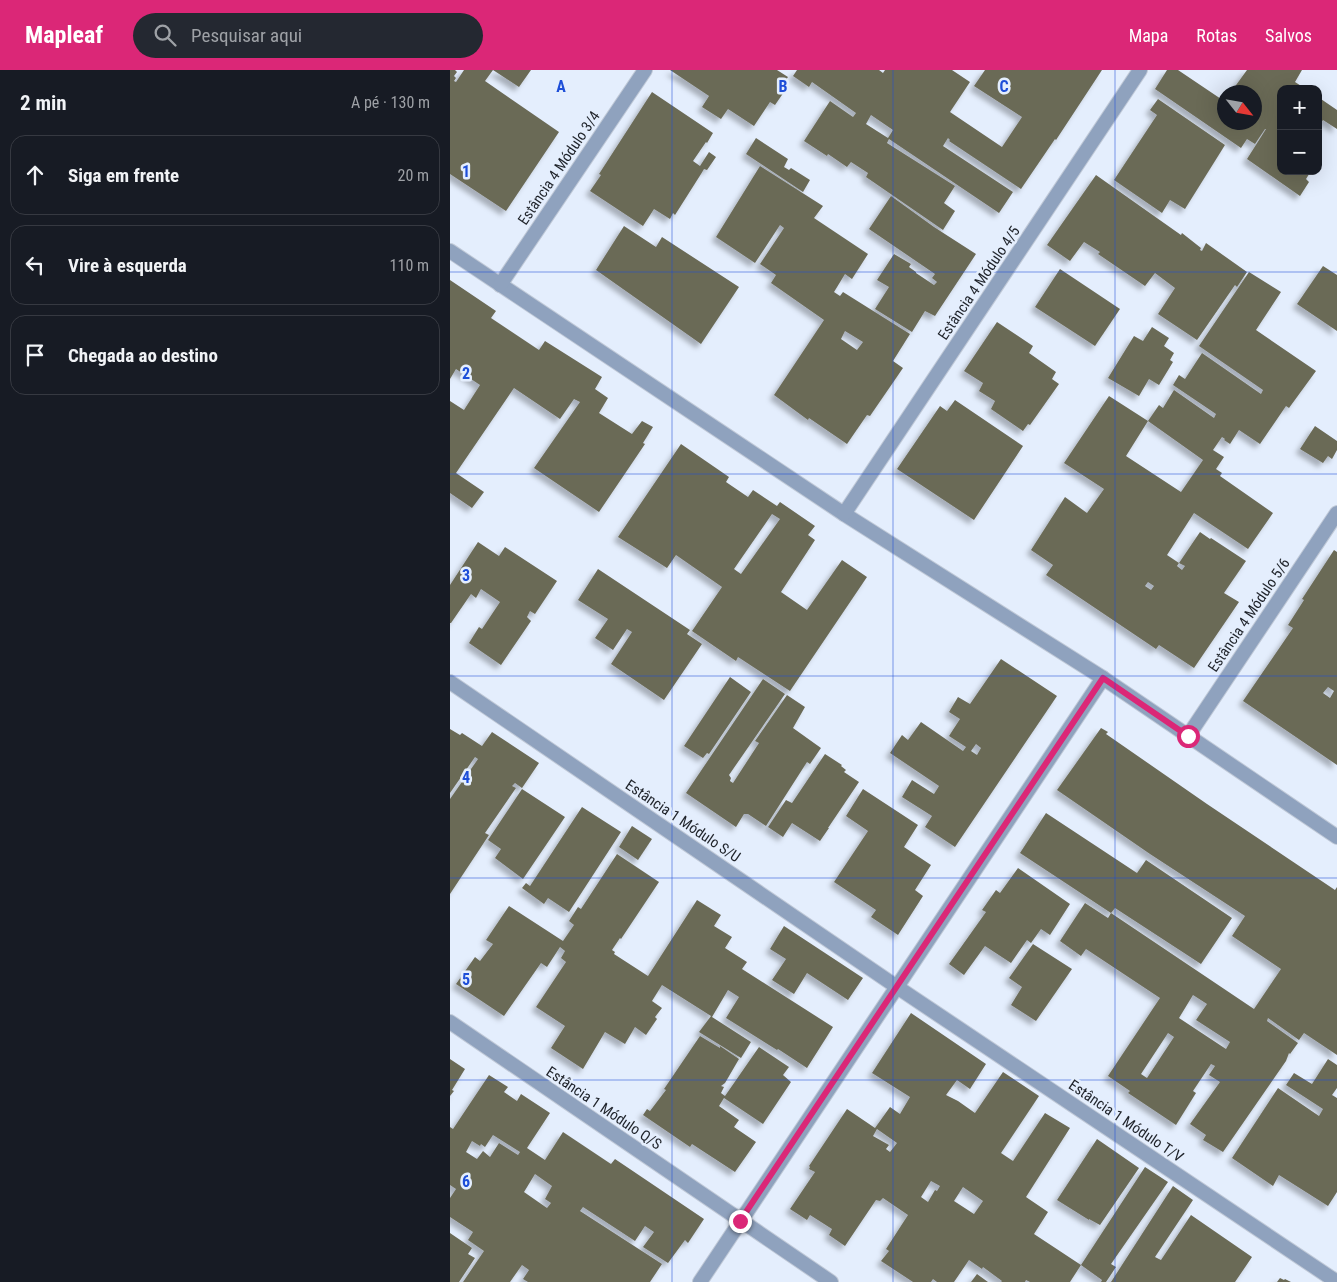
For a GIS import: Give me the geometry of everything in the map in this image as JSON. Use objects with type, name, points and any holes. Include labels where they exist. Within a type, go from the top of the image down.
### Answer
[{"type":"street","name":"Estância 4 Módulo 3/4","points":[[500,285],[645,70]]},
{"type":"street","name":"Estância 4 Módulo 4/5","points":[[844,514],[1140,70]]},
{"type":"street","points":[[450,251],[844,514],[1103,678],[1337,837]]},
{"type":"street","name":"Estância 4 Módulo 5/6","points":[[1188,736],[1337,513]]},
{"type":"street","points":[[700,1282],[1103,678]]},
{"type":"street","name":"Estância 1 Módulo S/U","points":[[450,682],[897,987]]},
{"type":"street","name":"Estância 1 Módulo T/V","points":[[897,987],[1337,1282]]},
{"type":"street","name":"Estância 1 Módulo Q/S","points":[[450,1022],[831,1282]]},
{"type":"building","points":[[450,70],[457,72],[454,76],[456,78],[454,81],[456,82],[464,70],[493,70],[485,81],[559,132],[506,211],[450,174]]},
{"type":"building","points":[[493,70],[531,70],[519,87]]},
{"type":"building","points":[[670,70],[777,70],[788,77],[780,89],[784,92],[775,105],[770,102],[754,126],[728,109],[721,119],[702,107],[709,96]]},
{"type":"building","points":[[797,70],[879,70],[883,73],[885,70],[952,70],[970,82],[950,112],[1002,147],[1022,117],[974,86],[985,70],[1102,70],[1021,189],[949,141],[948,138],[943,146],[1013,192],[999,213],[889,139],[887,143],[955,186],[944,203],[955,211],[943,230],[866,177],[868,173],[851,162],[847,167],[804,141],[830,101],[853,117],[856,113],[812,82],[809,87],[793,76]],"holes":[[[871,115],[893,130],[888,138],[866,124]]]},
{"type":"building","points":[[1167,70],[1178,70],[1217,96],[1217,130],[1262,130],[1262,85],[1236,85],[1247,70],[1302,70],[1295,82],[1300,85],[1277,85],[1277,175],[1308,175],[1306,179],[1309,182],[1300,196],[1247,159],[1266,129],[1255,144],[1247,139],[1241,148],[1155,89]]},
{"type":"building","points":[[652,92],[713,133],[693,161],[700,166],[709,152],[716,157],[707,170],[704,169],[675,215],[673,213],[670,219],[654,209],[643,226],[590,191]]},
{"type":"building","points":[[1158,99],[1225,145],[1185,209],[1170,200],[1162,213],[1114,180],[1157,115],[1150,110]]},
{"type":"building","points":[[1322,100],[1337,110],[1337,129],[1323,120],[1322,121]]},
{"type":"building","points":[[756,138],[788,159],[784,167],[789,170],[791,168],[810,180],[803,192],[746,154]]},
{"type":"building","points":[[760,166],[823,206],[814,218],[868,254],[852,279],[845,274],[834,292],[840,296],[843,292],[910,334],[893,361],[903,368],[870,416],[867,415],[847,444],[809,418],[808,420],[774,395],[824,320],[771,283],[776,275],[760,264],[784,228],[780,225],[755,263],[716,237]],"holes":[[[845,331],[863,342],[857,350],[841,339]]]},
{"type":"building","points":[[1096,175],[1181,235],[1182,233],[1201,248],[1200,250],[1202,251],[1206,243],[1247,272],[1237,287],[1235,285],[1197,340],[1158,314],[1175,288],[1155,273],[1145,286],[1098,254],[1100,252],[1084,242],[1070,261],[1047,245]]},
{"type":"building","points":[[891,196],[976,254],[935,316],[925,311],[912,332],[875,309],[889,287],[877,280],[894,254],[911,264],[909,267],[934,285],[937,282],[932,278],[935,274],[869,229]]},
{"type":"building","points":[[624,226],[656,247],[662,237],[739,287],[701,344],[596,270]]},
{"type":"building","points":[[1323,266],[1337,275],[1337,331],[1297,304]]},
{"type":"building","points":[[1060,269],[1120,309],[1095,346],[1035,307]]},
{"type":"building","points":[[1249,272],[1281,292],[1256,330],[1316,371],[1289,408],[1286,406],[1260,444],[1239,430],[1230,444],[1222,437],[1213,450],[1224,457],[1216,469],[1222,473],[1220,476],[1273,513],[1248,549],[1194,513],[1167,555],[1179,563],[1200,532],[1246,561],[1224,593],[1239,602],[1194,668],[1159,645],[1156,649],[1046,575],[1053,565],[1031,550],[1065,497],[1087,513],[1104,489],[1064,463],[1109,396],[1148,421],[1159,405],[1163,408],[1174,390],[1214,418],[1216,414],[1173,385],[1179,375],[1185,379],[1202,353],[1261,394],[1263,390],[1199,346]],"holes":[[[1148,421],[1203,460],[1181,492],[1126,456]],[[1179,563],[1185,566],[1182,570],[1177,566]],[[1148,582],[1154,586],[1151,590],[1145,586]]]},
{"type":"building","points":[[450,280],[496,311],[491,318],[539,350],[545,341],[602,377],[595,389],[608,398],[599,413],[632,434],[642,421],[653,427],[643,443],[645,444],[599,512],[534,468],[580,402],[574,399],[560,419],[514,388],[456,473],[484,492],[472,508],[450,493],[450,401],[464,410],[480,385],[456,369],[450,379]]},
{"type":"building","points":[[997,322],[1033,346],[1029,353],[1056,372],[1052,379],[1059,384],[1030,425],[1028,424],[1023,431],[991,409],[995,401],[979,391],[983,383],[964,371]]},
{"type":"building","points":[[1152,327],[1169,338],[1164,346],[1174,353],[1170,360],[1173,362],[1159,385],[1149,379],[1139,396],[1108,378],[1134,336],[1143,341]]},
{"type":"building","points":[[955,400],[1023,446],[974,520],[897,469],[940,406],[947,411]]},
{"type":"building","points":[[1315,426],[1337,441],[1337,450],[1332,459],[1328,456],[1323,463],[1300,449]]},
{"type":"building","points":[[681,444],[729,477],[726,482],[748,497],[753,490],[777,506],[780,502],[815,526],[808,535],[815,540],[781,592],[807,610],[842,560],[867,577],[790,691],[738,657],[736,661],[692,631],[722,587],[676,555],[667,568],[618,537]],"holes":[[[772,514],[780,519],[741,574],[734,569]]]},
{"type":"building","points":[[478,542],[499,556],[505,547],[557,581],[535,614],[530,611],[527,617],[531,621],[501,665],[469,643],[479,627],[482,629],[500,602],[481,589],[476,598],[471,594],[450,623],[450,585]]},
{"type":"building","points":[[1334,550],[1337,552],[1337,765],[1243,701],[1293,628],[1288,625],[1304,600],[1302,599]],"holes":[[[1328,687],[1334,691],[1330,698],[1323,693]]]},
{"type":"building","points":[[598,569],[690,630],[687,634],[702,644],[664,700],[611,664],[632,632],[627,629],[613,650],[595,638],[608,619],[578,600]]},
{"type":"building","points":[[1001,659],[1057,696],[955,847],[925,827],[932,816],[902,797],[912,780],[934,794],[939,786],[890,753],[902,735],[908,740],[921,722],[963,751],[966,747],[949,736],[960,719],[949,712],[958,697],[970,704]],"holes":[[[976,744],[981,748],[977,755],[971,751]]]},
{"type":"building","points":[[730,677],[751,692],[709,754],[707,753],[703,758],[684,746]]},
{"type":"building","points":[[763,679],[785,694],[729,775],[730,781],[733,783],[759,743],[755,741],[787,695],[805,707],[793,728],[821,748],[810,764],[807,762],[766,826],[748,814],[744,814],[736,827],[686,793]]},
{"type":"building","points":[[1101,728],[1108,732],[1106,734],[1207,804],[1335,890],[1337,887],[1337,1055],[1304,1033],[1299,1040],[1268,1018],[1267,1021],[1298,1043],[1289,1053],[1286,1061],[1223,1152],[1203,1140],[1206,1135],[1190,1124],[1220,1082],[1209,1075],[1215,1066],[1211,1064],[1193,1091],[1196,1093],[1176,1125],[1128,1093],[1130,1091],[1108,1076],[1160,998],[1086,949],[1081,956],[1060,941],[1085,903],[1108,918],[1111,913],[1254,1009],[1281,969],[1232,936],[1245,916],[1057,790]],"holes":[[[1193,995],[1207,1004],[1196,1020],[1230,1042],[1226,1049],[1179,1018]],[[1168,1033],[1174,1037],[1147,1078],[1141,1074]]]},
{"type":"building","points":[[450,729],[460,735],[462,733],[482,746],[492,732],[539,763],[522,788],[515,783],[512,786],[516,788],[485,833],[489,835],[450,894],[450,799],[478,759],[475,757],[450,793]]},
{"type":"building","points":[[825,754],[842,765],[846,770],[844,772],[859,782],[820,841],[792,823],[783,837],[768,827],[786,800],[792,803]]},
{"type":"building","points":[[522,789],[565,817],[523,879],[495,858],[501,849],[488,840]]},
{"type":"building","points":[[863,789],[918,825],[904,847],[931,865],[915,890],[923,896],[898,935],[871,917],[876,910],[834,882],[868,831],[846,816]]},
{"type":"building","points":[[582,807],[621,832],[569,912],[548,898],[544,904],[522,888],[526,883],[530,886]]},
{"type":"building","points":[[1046,813],[1137,873],[1146,860],[1232,918],[1201,964],[1115,908],[1111,913],[1020,853]]},
{"type":"building","points":[[632,826],[652,839],[638,860],[619,847]]},
{"type":"building","points":[[617,854],[659,882],[612,950],[615,952],[614,954],[648,976],[697,900],[721,915],[714,926],[732,937],[725,948],[747,962],[742,969],[833,1027],[807,1068],[726,1018],[739,997],[728,990],[712,1017],[751,1042],[741,1058],[699,1032],[711,1016],[662,985],[652,1001],[662,1008],[646,1035],[635,1027],[625,1044],[605,1032],[583,1069],[551,1048],[565,1026],[536,1007],[566,962],[561,958],[565,951],[560,947],[547,967],[541,963],[504,1016],[456,984],[475,957],[480,961],[493,944],[486,940],[509,906],[563,941],[574,925],[569,921],[578,907],[581,909]]},
{"type":"building","points":[[1018,868],[1070,904],[1050,935],[1041,929],[1031,943],[1027,940],[1011,963],[985,946],[964,975],[949,964],[986,912],[982,910],[996,890],[1000,893]]},
{"type":"building","points":[[784,926],[863,978],[848,1000],[807,973],[794,994],[772,980],[786,959],[770,949]]},
{"type":"building","points":[[1033,944],[1072,969],[1036,1021],[1011,1005],[1022,987],[1009,978]]},
{"type":"building","points":[[911,1013],[986,1064],[970,1089],[957,1080],[946,1095],[975,1113],[1003,1072],[1039,1096],[1001,1153],[1013,1161],[1045,1113],[1070,1128],[1026,1197],[1048,1212],[1034,1234],[1081,1265],[1070,1282],[1030,1282],[1026,1280],[1025,1282],[1001,1282],[983,1267],[982,1269],[969,1260],[954,1282],[937,1282],[933,1279],[931,1282],[913,1282],[881,1261],[889,1251],[886,1249],[908,1215],[883,1198],[880,1201],[876,1200],[845,1246],[829,1235],[832,1229],[810,1215],[807,1220],[790,1209],[815,1172],[809,1169],[809,1166],[847,1109],[875,1128],[890,1107],[900,1114],[910,1097],[872,1073]],"holes":[[[877,1129],[897,1143],[890,1152],[886,1149],[889,1145],[873,1136]],[[931,1181],[940,1186],[937,1191],[935,1190],[928,1202],[921,1197]],[[963,1187],[983,1201],[974,1214],[954,1201]]]},
{"type":"building","points":[[700,1036],[720,1048],[720,1046],[739,1059],[725,1083],[721,1086],[724,1087],[721,1093],[725,1096],[759,1047],[789,1067],[783,1075],[791,1082],[763,1124],[724,1098],[719,1106],[739,1120],[734,1127],[756,1142],[735,1172],[692,1144],[690,1147],[643,1115],[647,1109],[650,1111],[666,1090],[664,1089]]},
{"type":"building","points":[[450,1059],[465,1069],[450,1096]]},
{"type":"building","points":[[1328,1059],[1337,1065],[1337,1088],[1332,1095],[1337,1098],[1337,1192],[1328,1206],[1279,1175],[1273,1186],[1232,1158],[1278,1088],[1319,1116],[1323,1109],[1286,1085],[1294,1073],[1312,1084]]},
{"type":"building","points":[[489,1075],[508,1087],[504,1092],[517,1101],[521,1094],[550,1113],[527,1148],[545,1160],[563,1132],[611,1164],[615,1159],[704,1219],[688,1243],[685,1240],[668,1263],[643,1247],[654,1232],[645,1226],[635,1241],[583,1207],[580,1211],[662,1264],[650,1282],[528,1282],[523,1279],[529,1270],[522,1265],[510,1282],[463,1282],[484,1251],[468,1240],[473,1232],[450,1217],[450,1198],[456,1189],[450,1185],[450,1127],[453,1129]],"holes":[[[493,1135],[520,1152],[518,1155],[499,1143],[490,1157],[483,1151],[477,1159],[466,1152],[472,1141],[485,1147]],[[535,1174],[552,1186],[545,1199],[551,1203],[547,1208],[524,1192]]]},
{"type":"building","points":[[1097,1139],[1139,1168],[1100,1225],[1057,1200]]},
{"type":"building","points":[[1145,1167],[1168,1182],[1111,1264],[1116,1267],[1106,1282],[1101,1282],[1102,1280],[1081,1265]]},
{"type":"building","points":[[1173,1186],[1193,1200],[1155,1257],[1161,1260],[1191,1215],[1252,1257],[1235,1282],[1111,1282]]},
{"type":"building","points":[[450,1233],[472,1248],[468,1254],[475,1258],[459,1282],[450,1282]]},
{"type":"building","points":[[977,1274],[988,1282],[971,1282]]},
{"type":"building","points":[[1280,1278],[1285,1279],[1291,1282],[1277,1282]]},
{"type":"route","points":[[740,1221],[1103,678],[1188,736]]}]
